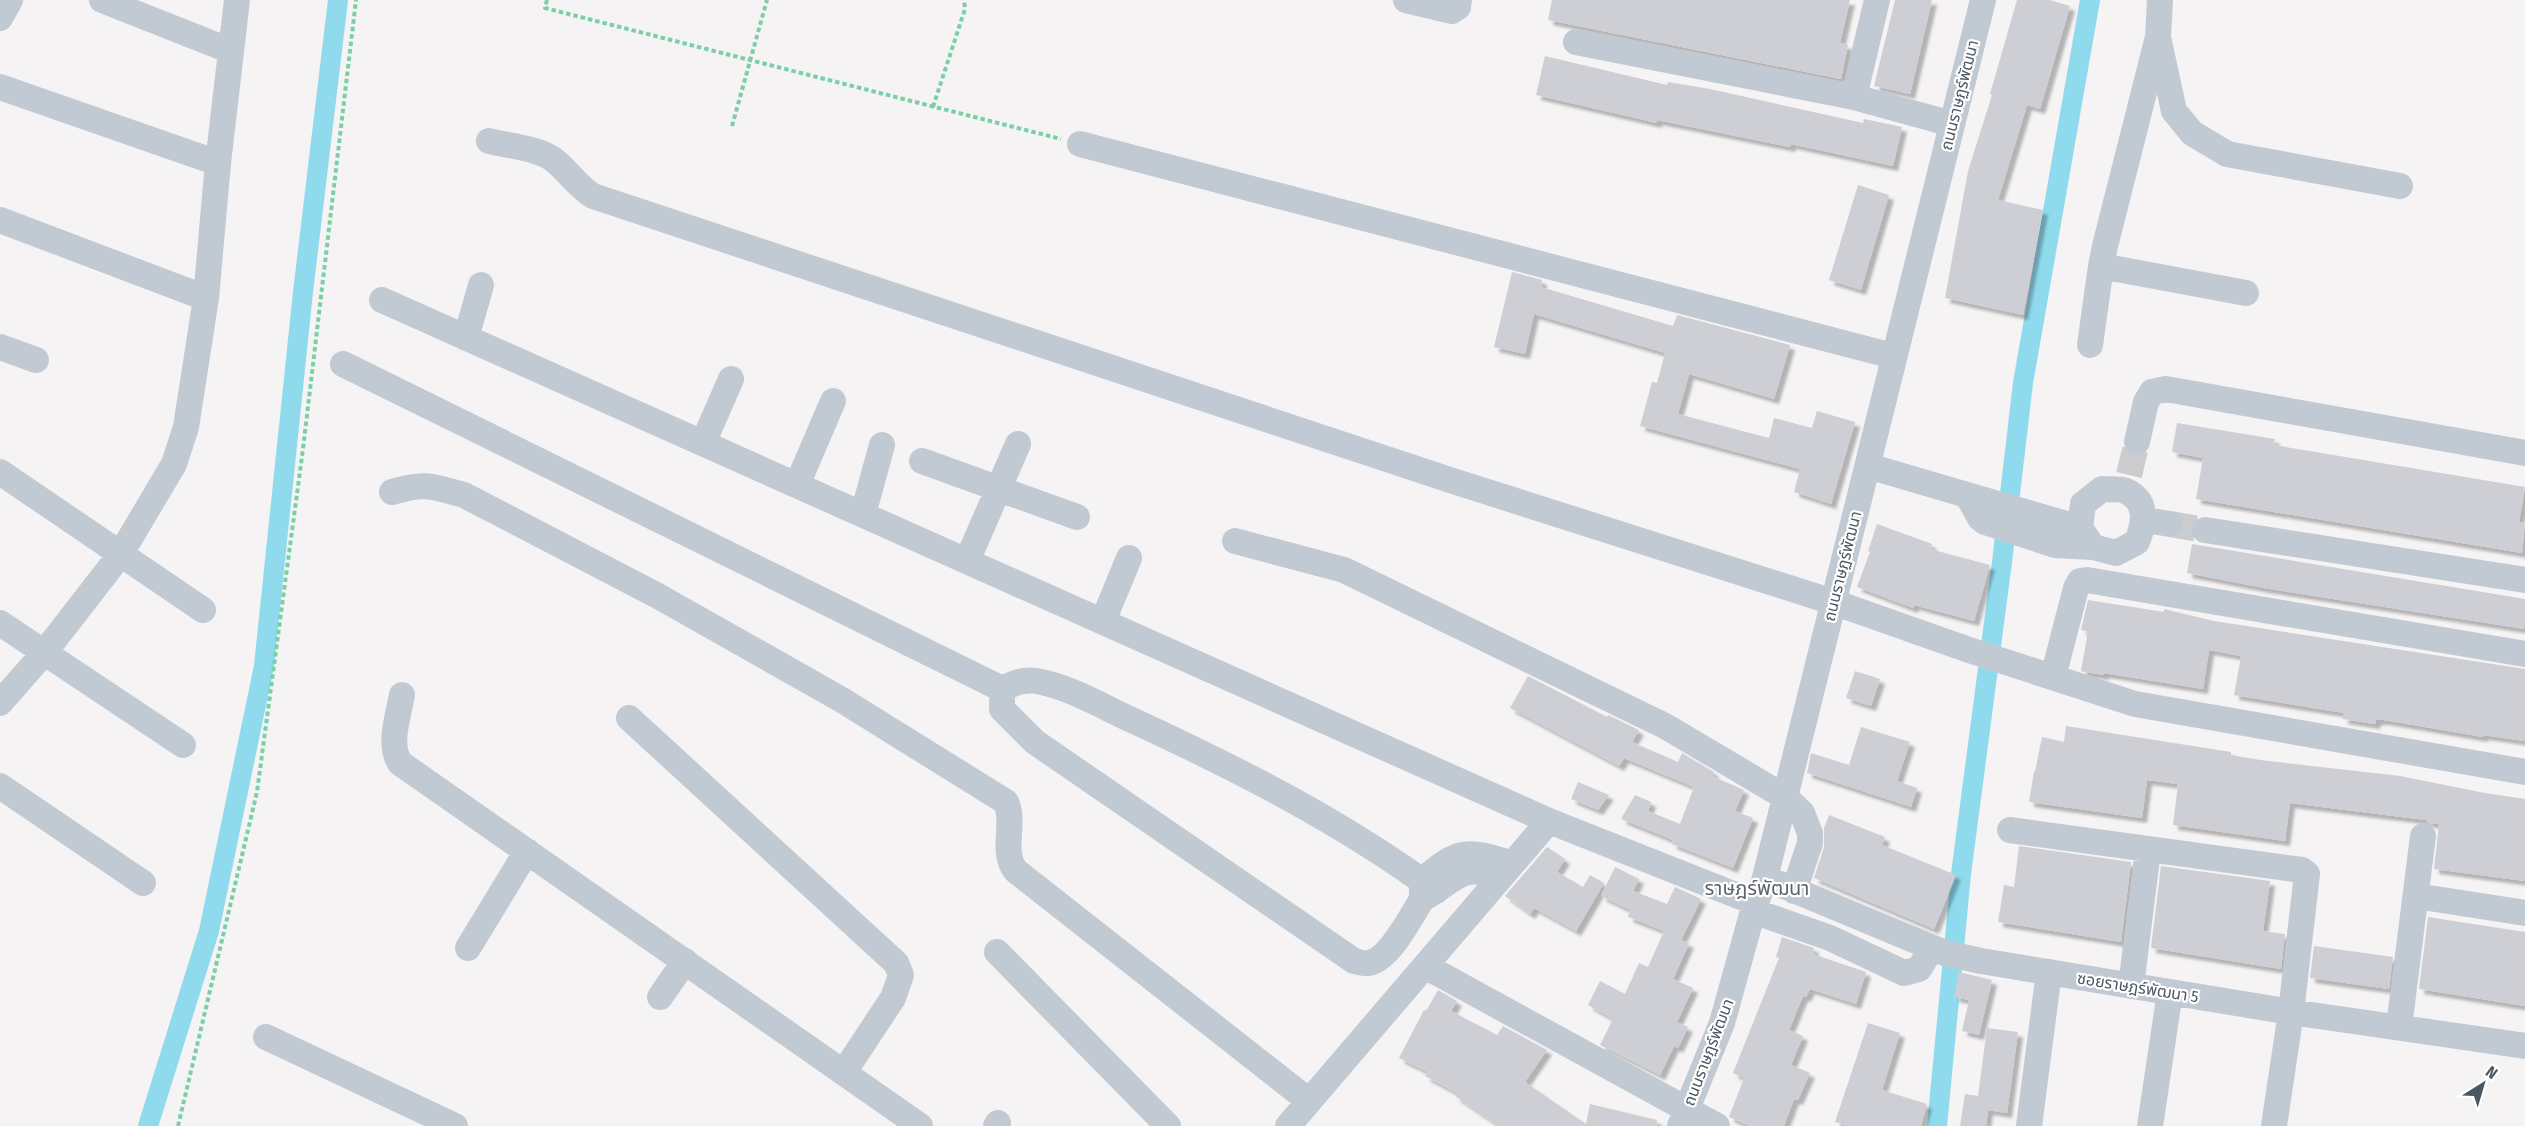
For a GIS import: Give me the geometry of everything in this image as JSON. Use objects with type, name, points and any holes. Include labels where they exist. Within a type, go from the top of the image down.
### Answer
[{"type":"street","points":[[0,18],[10,0]]},
{"type":"street","points":[[102,0],[231,51]]},
{"type":"street","points":[[0,704],[44,653],[120,555],[174,464],[186,427],[206,298],[218,163],[237,0]]},
{"type":"street","points":[[1406,0],[1452,11],[1458,7],[1459,0]]},
{"type":"street","points":[[1854,97],[1876,0]]},
{"type":"street","name":"ถนนราษฏร์พัฒนา","points":[[1683,1117],[1722,1023],[1754,907],[1765,878],[1983,0]]},
{"type":"street","points":[[2090,345],[2105,246],[2158,37],[2160,0]]},
{"type":"street","points":[[2158,37],[2175,111],[2192,133],[2227,154],[2400,186]]},
{"type":"street","points":[[1576,42],[1854,97],[1952,124]]},
{"type":"street","points":[[0,87],[218,163]]},
{"type":"street","points":[[489,141],[555,160],[583,190],[593,196],[1449,480],[1833,602],[1972,651],[2135,704],[2525,772]]},
{"type":"street","points":[[1080,144],[1893,356]]},
{"type":"street","points":[[0,220],[206,298]]},
{"type":"street","points":[[2102,266],[2246,292]]},
{"type":"street","points":[[466,338],[481,285]]},
{"type":"street","points":[[382,300],[1549,821],[1830,938],[1904,973],[1919,969],[1939,951]]},
{"type":"street","points":[[0,347],[36,360]]},
{"type":"street","points":[[344,364],[1002,689]]},
{"type":"street","points":[[703,443],[731,379]]},
{"type":"street","points":[[2137,442],[2146,402],[2152,392],[2166,389],[2525,453]]},
{"type":"street","points":[[798,485],[833,401]]},
{"type":"street","points":[[968,561],[1018,444]]},
{"type":"street","points":[[863,514],[882,445]]},
{"type":"street","points":[[922,460],[998,490],[1077,517]]},
{"type":"street","points":[[1868,466],[2037,527],[2055,545],[2087,538],[2116,553],[2137,542],[2145,520],[2139,502],[2127,483],[2102,489],[2083,504],[2087,538]]},
{"type":"street","points":[[0,472],[203,610]]},
{"type":"street","points":[[392,492],[416,485],[434,486],[464,495],[668,601],[842,700],[1006,802],[1010,814],[1008,854],[1016,871],[1310,1101]]},
{"type":"street","points":[[2145,520],[2170,524]]},
{"type":"street","points":[[2205,530],[2525,580]]},
{"type":"street","points":[[1234,541],[1344,570],[1654,720],[1785,797],[1802,813],[1810,833],[1810,843],[1794,891]]},
{"type":"street","points":[[1103,621],[1129,558]]},
{"type":"street","points":[[2054,677],[2076,588],[2080,581],[2087,580],[2525,654]]},
{"type":"street","points":[[0,623],[183,745]]},
{"type":"street","points":[[1002,689],[1016,681],[1036,681],[1063,689],[1255,778],[1352,833],[1427,890]]},
{"type":"street","points":[[1002,689],[1002,709],[1035,742],[1354,961],[1368,963],[1382,956],[1395,942],[1427,890],[1451,857],[1467,854],[1485,855],[1506,871]]},
{"type":"street","points":[[402,695],[394,745],[395,755],[400,763],[920,1126]]},
{"type":"street","points":[[629,718],[896,963],[901,975],[893,998],[844,1072]]},
{"type":"street","points":[[0,786],[142,883]]},
{"type":"street","points":[[1288,1126],[1549,821]]},
{"type":"street","points":[[2010,830],[2302,870],[2307,874],[2291,1012],[2274,1126]]},
{"type":"street","points":[[2399,1027],[2423,836]]},
{"type":"street","points":[[2131,986],[2148,850]]},
{"type":"street","points":[[468,948],[527,851]]},
{"type":"street","name":"ซอยราษฎร์พัฒนา 5","points":[[1765,878],[1939,951],[1981,961],[2291,1012],[2525,1046]]},
{"type":"street","points":[[2416,896],[2525,913]]},
{"type":"street","points":[[997,952],[1168,1126]]},
{"type":"street","points":[[660,997],[685,961]]},
{"type":"street","points":[[1425,966],[1683,1117],[1718,1126]]},
{"type":"street","points":[[2029,1126],[2049,972]]},
{"type":"street","points":[[2150,1126],[2170,992]]},
{"type":"street","points":[[266,1037],[455,1126]]},
{"type":"path","points":[[178,1126],[257,792],[303,449],[356,0]]},
{"type":"path","points":[[547,0],[545,8],[1080,144]]},
{"type":"path","points":[[732,126],[767,0]]},
{"type":"path","points":[[933,106],[965,9],[964,0]]},
{"type":"building","points":[[1552,0],[1850,0],[1840,43],[1848,45],[1841,79],[1548,20]]},
{"type":"building","points":[[1895,0],[1932,0],[1910,94],[1874,86]]},
{"type":"building","points":[[2017,0],[2050,0],[2070,6],[2040,109],[2027,105],[1998,200],[2043,210],[2023,315],[1945,298],[1968,171],[1992,95],[1990,94]]},
{"type":"building","points":[[1545,56],[1667,85],[1668,82],[1710,89],[1863,123],[1864,119],[1902,127],[1893,166],[1791,144],[1790,147],[1657,120],[1657,123],[1536,95]]},
{"type":"building","points":[[1858,185],[1889,195],[1861,290],[1829,280]]},
{"type":"building","points":[[1512,272],[1542,280],[1541,287],[1673,326],[1677,315],[1790,345],[1774,399],[1689,374],[1678,414],[1769,438],[1774,418],[1812,428],[1817,411],[1855,422],[1831,504],[1794,492],[1800,469],[1640,426],[1652,382],[1657,383],[1665,353],[1534,314],[1525,354],[1494,347]]},
{"type":"building","points":[[2177,423],[2275,439],[2274,445],[2525,487],[2519,522],[2525,523],[2522,553],[2196,499],[2203,458],[2172,452]]},
{"type":"building","points":[[1877,524],[1932,544],[1930,549],[1990,565],[1974,621],[1914,605],[1913,608],[1857,587],[1870,552],[1868,551]]},
{"type":"building","points":[[2192,544],[2525,599],[2525,629],[2264,588],[2187,573]]},
{"type":"building","points":[[2088,600],[2164,612],[2164,609],[2214,621],[2525,669],[2525,741],[2483,735],[2483,737],[2384,720],[2376,720],[2375,724],[2343,719],[2344,713],[2234,695],[2241,656],[2209,650],[2203,689],[2104,673],[2104,675],[2084,672],[2081,671],[2088,631],[2081,630]]},
{"type":"building","points":[[1855,671],[1880,679],[1871,706],[1846,698]]},
{"type":"building","points":[[1528,676],[1607,717],[1608,715],[1639,730],[1632,742],[1678,762],[1682,753],[1714,772],[1712,776],[1744,790],[1735,811],[1753,818],[1733,868],[1672,844],[1673,840],[1621,819],[1635,795],[1651,802],[1648,811],[1680,824],[1694,787],[1624,758],[1619,766],[1510,708]]},
{"type":"building","points":[[2066,726],[2231,752],[2231,755],[2260,760],[2400,776],[2525,799],[2525,881],[2434,869],[2439,824],[2429,823],[2426,820],[2290,803],[2285,841],[2173,825],[2178,784],[2147,780],[2142,818],[2029,802],[2042,737],[2064,742]]},
{"type":"building","points":[[1861,727],[1910,742],[1897,781],[1917,788],[1911,807],[1807,773],[1811,753],[1849,765]]},
{"type":"building","points":[[1578,782],[1609,795],[1598,810],[1571,799]]},
{"type":"building","points":[[1829,815],[1885,837],[1882,845],[1956,875],[1934,929],[1814,878],[1824,847],[1824,828]]},
{"type":"building","points":[[2019,846],[2131,862],[2121,942],[1998,922],[2004,885],[2014,887]]},
{"type":"building","points":[[1547,847],[1565,859],[1557,872],[1583,887],[1590,875],[1604,883],[1576,931],[1534,908],[1530,914],[1505,896]]},
{"type":"building","points":[[2161,866],[2270,881],[2263,931],[2285,934],[2281,969],[2151,948]]},
{"type":"building","points":[[1615,867],[1639,879],[1633,891],[1667,904],[1675,887],[1701,899],[1681,940],[1689,943],[1673,979],[1693,988],[1677,1022],[1688,1027],[1678,1048],[1674,1046],[1660,1075],[1600,1045],[1613,1019],[1588,1005],[1600,981],[1625,994],[1639,963],[1648,967],[1664,931],[1628,917],[1630,910],[1601,896]]},
{"type":"building","points":[[2428,917],[2525,932],[2525,1006],[2419,989]]},
{"type":"building","points":[[1782,937],[1814,948],[1813,954],[1866,972],[1856,1004],[1810,989],[1806,997],[1803,996],[1789,1030],[1803,1036],[1791,1065],[1810,1073],[1798,1100],[1794,1099],[1784,1126],[1750,1126],[1729,1117],[1744,1078],[1733,1073],[1779,958],[1776,957]]},
{"type":"building","points":[[2314,946],[2393,957],[2389,989],[2310,978]]},
{"type":"building","points":[[1959,972],[1992,980],[1979,1035],[1962,1031],[1969,1000],[1954,997]]},
{"type":"building","points":[[1438,990],[1457,1001],[1451,1011],[1497,1035],[1503,1026],[1547,1050],[1525,1082],[1586,1124],[1590,1104],[1657,1120],[1656,1126],[1499,1126],[1455,1096],[1457,1093],[1425,1076],[1428,1072],[1399,1058],[1424,1010],[1426,1011]]},
{"type":"building","points":[[1868,1023],[1900,1033],[1882,1090],[1927,1104],[1921,1126],[1847,1126],[1835,1122]]},
{"type":"building","points":[[1987,1028],[2018,1032],[2007,1113],[1988,1110],[1986,1126],[1960,1126],[1965,1094],[1978,1096]]},
{"type":"waterway","points":[[148,1126],[209,931],[264,666],[303,292],[338,0]]},
{"type":"waterway","points":[[1937,1126],[1961,874],[2023,383],[2090,0]]},
{"type":"tunnel","points":[[2129,475],[2137,442]]},
{"type":"tunnel","points":[[2170,524],[2205,530]]},
{"type":"district","name":"ราษฎร์พัฒนา","points":[[1757,888]]}]
